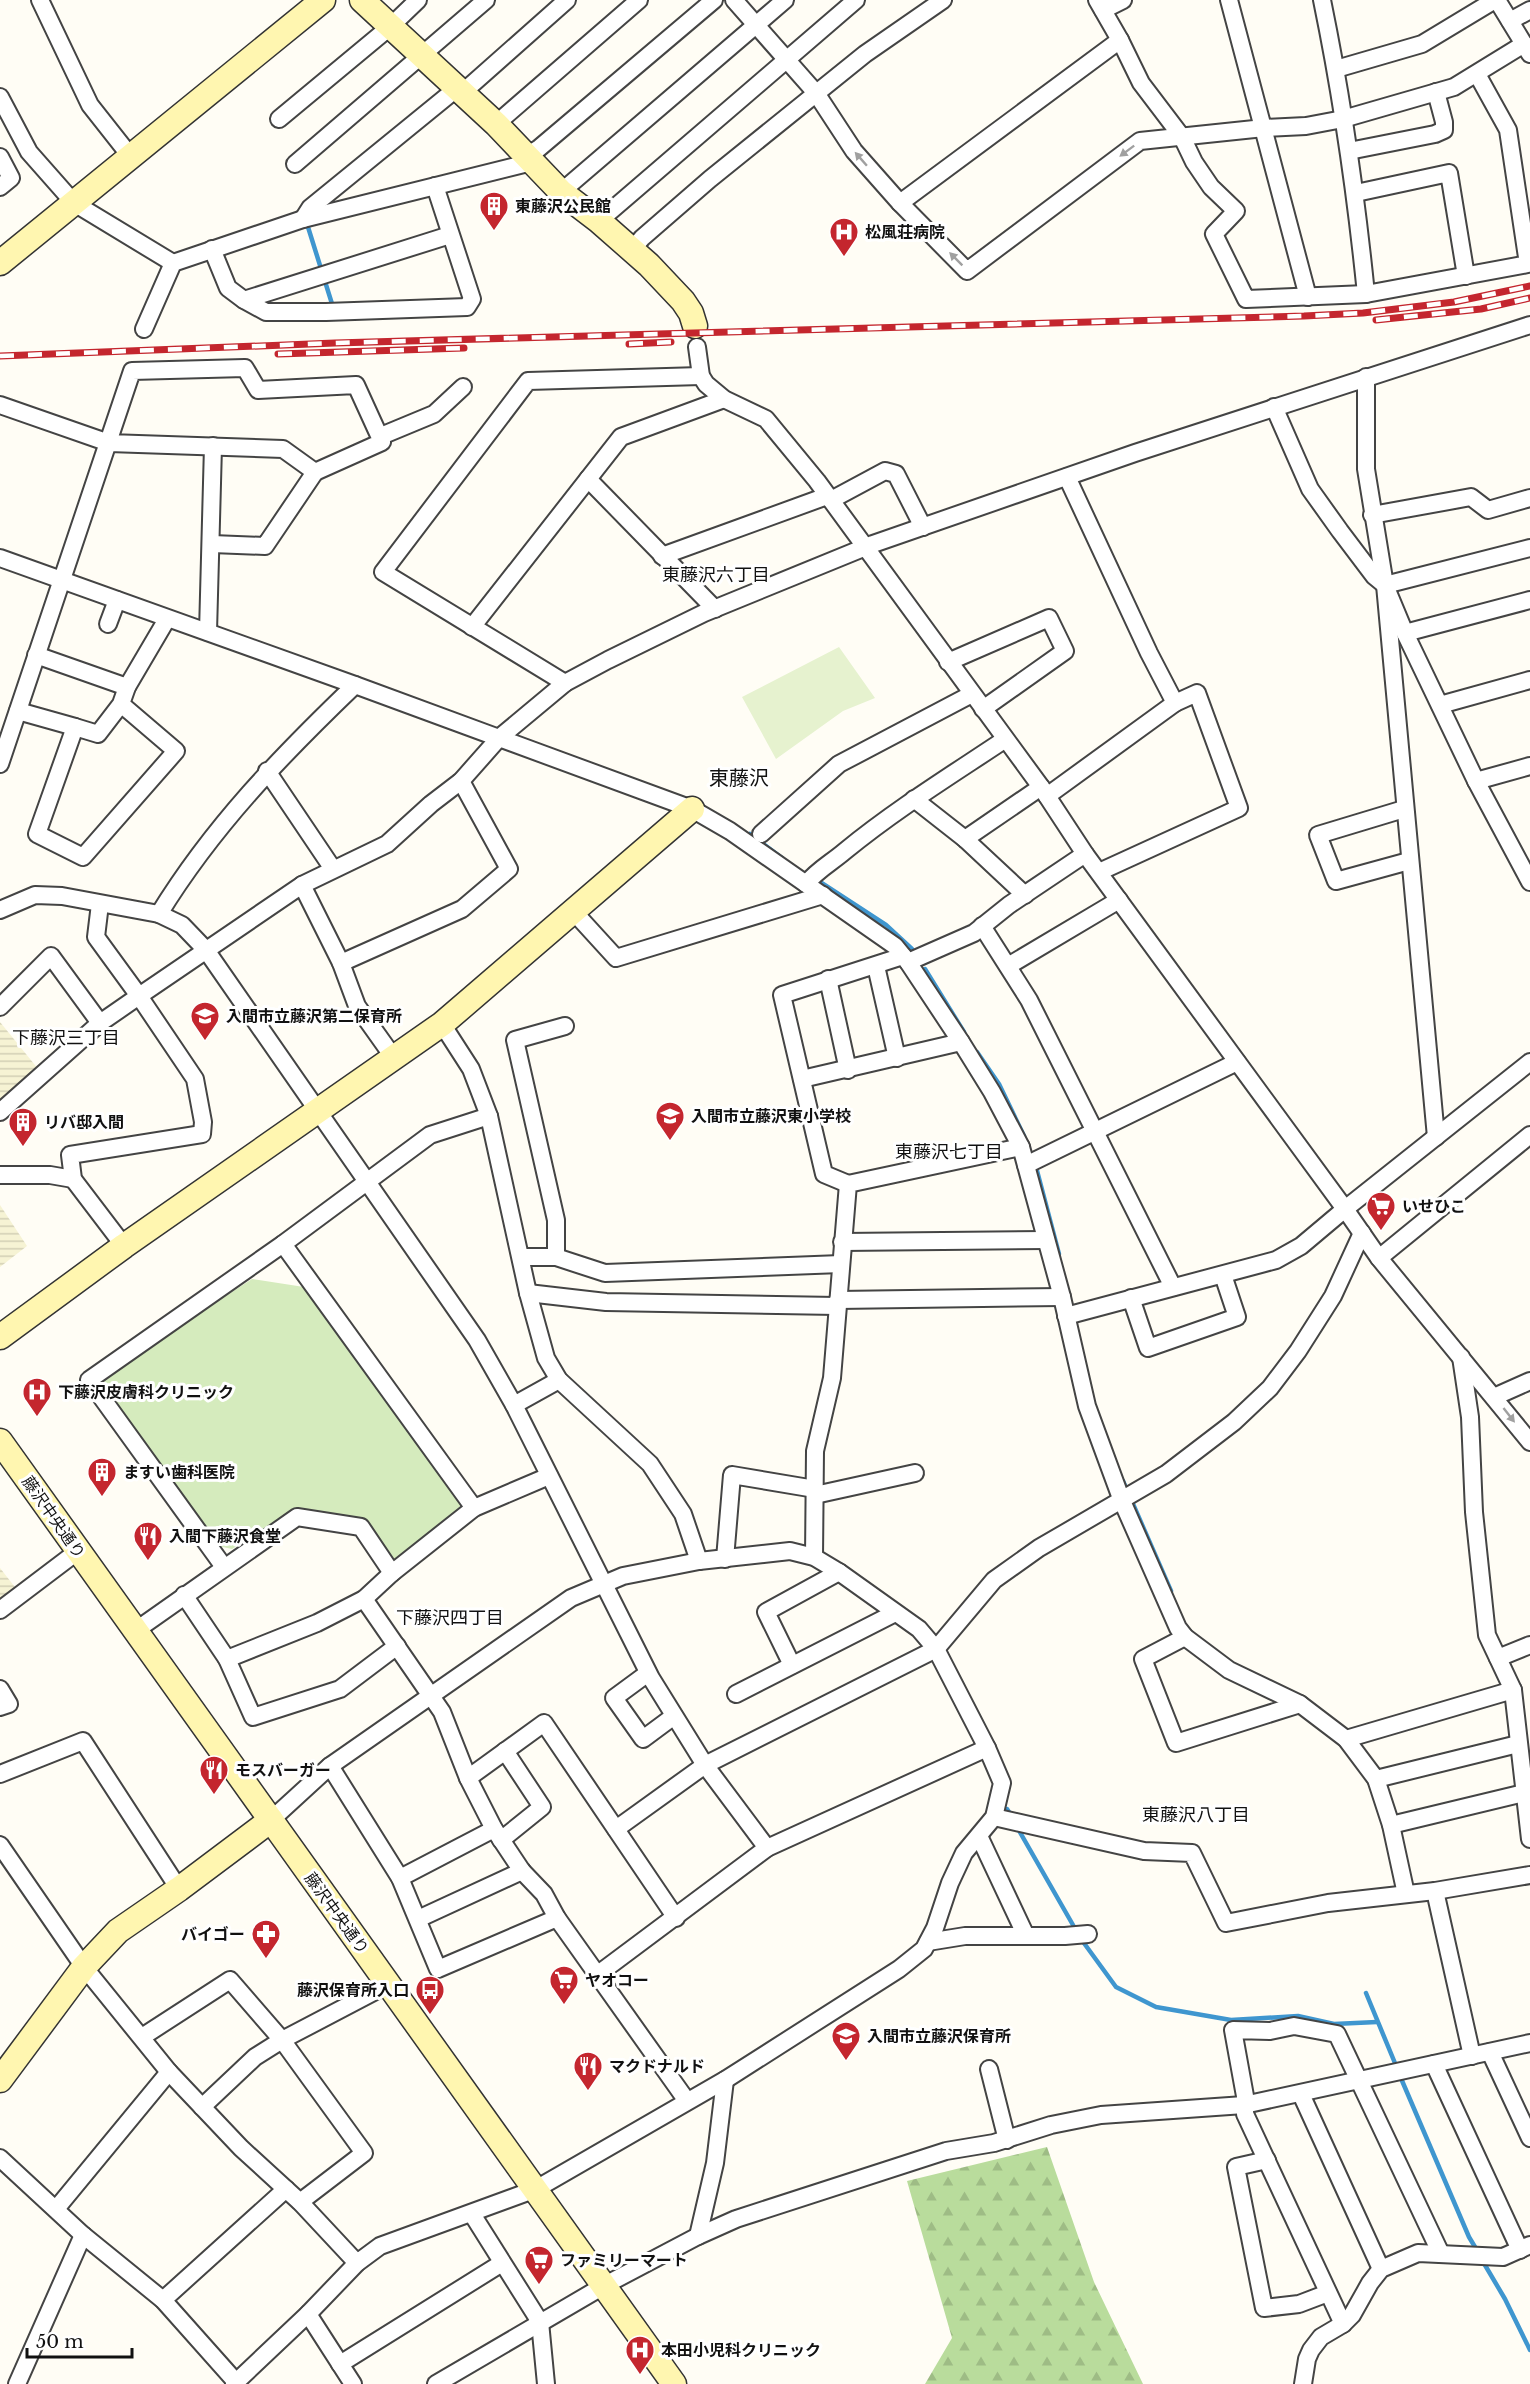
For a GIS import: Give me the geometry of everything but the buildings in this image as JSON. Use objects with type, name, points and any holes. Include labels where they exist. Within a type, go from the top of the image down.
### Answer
[{"type":"street","points":[[40,0],[90,105],[131,157]]},
{"type":"street","points":[[0,262],[323,0]]},
{"type":"street","points":[[362,0],[496,124],[561,192],[632,250],[683,302],[691,313],[701,376],[712,390],[724,399],[766,419],[829,498],[1004,740],[1044,791],[1085,854],[1379,1258],[1530,1442]]},
{"type":"street","points":[[279,119],[391,26],[418,0]]},
{"type":"street","points":[[295,164],[486,0]]},
{"type":"street","points":[[303,219],[310,208],[459,92],[567,0]]},
{"type":"street","points":[[496,124],[639,0]]},
{"type":"street","points":[[144,329],[173,263],[303,219],[435,186],[529,159],[714,0]]},
{"type":"street","points":[[734,0],[816,93],[854,151],[967,271],[1140,141],[1306,126],[1343,119],[1454,87],[1527,49],[1496,0],[1422,44],[1336,69]]},
{"type":"street","points":[[561,192],[785,0]]},
{"type":"street","points":[[599,221],[856,0]]},
{"type":"street","points":[[632,250],[642,238],[710,179],[816,93],[865,54],[943,0]]},
{"type":"street","points":[[1123,0],[1100,5],[1141,83],[1182,137],[1194,162],[1211,187],[1236,211],[1214,234],[1246,299],[1366,294],[1528,264],[1526,231],[1508,130],[1476,75]]},
{"type":"street","points":[[1229,0],[1308,297]]},
{"type":"street","points":[[1322,0],[1336,69],[1356,193],[1366,294]]},
{"type":"street","points":[[1510,21],[1530,10]]},
{"type":"street","points":[[900,202],[1120,40]]},
{"type":"street","points":[[1348,151],[1436,134],[1444,130],[1436,92]]},
{"type":"street","points":[[0,97],[29,152],[74,203],[173,263]]},
{"type":"street","points":[[0,157],[11,178],[0,187]]},
{"type":"street","points":[[1356,193],[1449,173],[1466,276]]},
{"type":"street","points":[[212,249],[228,288],[266,312],[467,307],[472,299],[435,186]]},
{"type":"street","points":[[244,300],[450,235]]},
{"type":"street","points":[[0,1112],[100,1023],[302,885],[387,844],[431,804],[461,781],[500,738],[565,683],[608,660],[715,609],[865,548],[1274,407],[1530,325]]},
{"type":"street","points":[[0,764],[132,371],[245,368],[258,390],[356,385],[382,442],[315,472],[265,546],[212,544]]},
{"type":"street","points":[[565,683],[383,572],[528,381],[701,376]]},
{"type":"street","points":[[1366,377],[1366,469],[1384,585],[1437,1137]]},
{"type":"street","points":[[381,436],[434,414],[463,387]]},
{"type":"street","points":[[472,627],[621,437],[724,399]]},
{"type":"street","points":[[0,405],[109,444],[284,449],[315,472]]},
{"type":"street","points":[[1274,407],[1310,489],[1374,576],[1384,585],[1476,781],[1530,882]]},
{"type":"street","points":[[208,632],[213,446]]},
{"type":"street","points":[[662,556],[829,498],[885,471],[896,474],[923,527]]},
{"type":"street","points":[[1067,477],[1149,653],[1175,703]]},
{"type":"street","points":[[588,479],[715,609]]},
{"type":"street","points":[[1372,515],[1471,497],[1488,510],[1530,498]]},
{"type":"street","points":[[1384,585],[1530,548]]},
{"type":"street","points":[[0,558],[692,809],[730,831],[895,946],[962,1042],[1021,1147],[1062,1297],[1087,1406],[1122,1502],[1178,1628],[1185,1637],[1229,1670],[1300,1704],[1346,1739],[1376,1779],[1391,1825],[1406,1894]]},
{"type":"street","points":[[108,624],[117,600]]},
{"type":"street","points":[[1405,633],[1530,600]]},
{"type":"street","points":[[948,662],[1049,618],[1065,651],[982,709]]},
{"type":"street","points":[[18,711],[98,734],[121,704],[127,687],[168,619]]},
{"type":"street","points":[[36,655],[127,687]]},
{"type":"street","points":[[1440,705],[1530,680]]},
{"type":"street","points":[[159,914],[184,874],[267,771],[355,685]]},
{"type":"street","points":[[965,839],[1044,791],[1175,703],[1197,693],[1239,808],[1098,872]]},
{"type":"street","points":[[761,834],[838,764],[972,694]]},
{"type":"street","points":[[75,727],[37,834],[83,857],[176,751],[121,704]]},
{"type":"street","points":[[806,884],[817,870],[914,799],[1004,740]]},
{"type":"street","points":[[1476,781],[1530,766]]},
{"type":"street","points":[[267,771],[333,869]]},
{"type":"street","points":[[341,963],[462,909],[509,869],[461,781]]},
{"type":"street","points":[[914,799],[965,839],[1025,895]]},
{"type":"street","points":[[0,1336],[124,1246],[442,1024],[692,809]]},
{"type":"street","points":[[1404,809],[1318,835],[1336,881],[1409,861]]},
{"type":"street","points":[[1021,1147],[848,1184],[824,1174],[782,995],[828,979],[906,959],[974,933],[1085,854]]},
{"type":"street","points":[[302,885],[341,963],[357,1006],[394,1058]]},
{"type":"street","points":[[2,905],[35,895],[62,896],[159,914],[182,925],[206,950],[477,1340],[514,1405],[648,1673],[705,1765],[767,1848]]},
{"type":"street","points":[[574,912],[616,958],[823,895]]},
{"type":"street","points":[[1008,966],[1119,900]]},
{"type":"street","points":[[100,904],[96,937],[195,1079],[203,1122],[202,1134],[70,1155],[73,1179],[124,1246]]},
{"type":"street","points":[[982,926],[1029,1000],[1173,1287]]},
{"type":"street","points":[[2,1000],[51,956],[100,1023]]},
{"type":"street","points":[[876,966],[897,1058]]},
{"type":"street","points":[[828,979],[848,1070]]},
{"type":"street","points":[[442,1024],[471,1069],[489,1116],[528,1293],[546,1358],[559,1380],[650,1464],[683,1514],[699,1561]]},
{"type":"street","points":[[556,1257],[556,1220],[515,1040],[566,1026]]},
{"type":"street","points":[[802,1079],[962,1042]]},
{"type":"street","points":[[1026,1165],[1237,1062]]},
{"type":"street","points":[[1066,1316],[1276,1260],[1301,1246],[1530,1062]]},
{"type":"street","points":[[224,1567],[89,1380],[283,1244],[430,1136],[489,1116]]},
{"type":"street","points":[[1379,1258],[1530,1135]]},
{"type":"street","points":[[0,1175],[50,1175],[73,1179]]},
{"type":"street","points":[[814,1557],[815,1450],[832,1378],[848,1184]]},
{"type":"street","points":[[616,1829],[705,1765],[936,1649],[994,1580],[1039,1548],[1122,1502],[1170,1472],[1234,1422],[1270,1388],[1298,1351],[1333,1296],[1362,1233]]},
{"type":"street","points":[[842,1242],[1046,1240]]},
{"type":"street","points":[[283,1244],[474,1508]]},
{"type":"street","points":[[521,1257],[556,1257],[605,1273],[841,1264]]},
{"type":"street","points":[[1131,1298],[1148,1348],[1237,1317],[1223,1275]]},
{"type":"street","points":[[528,1293],[606,1302],[837,1303],[1062,1297]]},
{"type":"street","points":[[1461,1356],[1470,1417],[1474,1512],[1484,1615],[1487,1635],[1513,1690],[1530,1839]]},
{"type":"street","points":[[514,1405],[559,1380]]},
{"type":"street","points":[[1494,1397],[1530,1381]]},
{"type":"street","name":"藤沢中央通り","points":[[0,1441],[674,2384]]},
{"type":"street","points":[[725,1559],[732,1475],[815,1492],[915,1473]]},
{"type":"street","points":[[227,1659],[317,1623],[364,1599],[392,1573],[474,1508],[549,1476]]},
{"type":"street","points":[[135,1631],[297,1517],[360,1527],[392,1573]]},
{"type":"street","points":[[0,1610],[78,1551]]},
{"type":"street","points":[[0,2158],[83,2235],[162,2300],[235,2383],[308,2314],[357,2263],[380,2246],[536,2189],[725,2080],[899,1969],[924,1949],[928,1942],[950,1883],[964,1854],[994,1817],[1002,1783],[987,1748],[936,1649],[919,1629],[814,1557],[790,1551],[699,1561],[623,1576],[604,1582],[571,1598],[330,1766],[271,1820],[179,1889],[118,1931],[84,1967],[4,2065]]},
{"type":"street","points":[[792,1665],[766,1612],[838,1572]]},
{"type":"street","points":[[184,1595],[227,1659],[253,1717],[340,1689],[397,1646]]},
{"type":"street","points":[[364,1599],[442,1712],[468,1778],[497,1835],[522,1871],[544,1894],[557,1918],[687,2101]]},
{"type":"street","points":[[736,1694],[895,1612]]},
{"type":"street","points":[[1185,1637],[1143,1659],[1176,1743],[1300,1704]]},
{"type":"street","points":[[1498,1658],[1530,1645]]},
{"type":"street","points":[[648,1673],[615,1698],[644,1739],[674,1716]]},
{"type":"street","points":[[0,1689],[9,1704],[0,1707]]},
{"type":"street","points":[[1346,1739],[1513,1690]]},
{"type":"street","points":[[468,1778],[544,1723],[676,1918]]},
{"type":"street","points":[[0,1774],[83,1741],[179,1889]]},
{"type":"street","points":[[1376,1779],[1518,1744]]},
{"type":"street","points":[[597,1975],[767,1848],[987,1748]]},
{"type":"street","points":[[400,1878],[497,1835],[542,1808],[505,1750]]},
{"type":"street","points":[[330,1766],[400,1878],[438,1969],[557,1918]]},
{"type":"street","points":[[1391,1825],[1524,1793]]},
{"type":"street","points":[[994,1817],[1144,1851],[1192,1853],[1226,1923],[1328,1903],[1435,1891],[1530,1875]]},
{"type":"street","points":[[978,1836],[1026,1936]]},
{"type":"street","points":[[0,1845],[84,1967],[169,2072],[241,2148],[300,2202],[357,2263]]},
{"type":"street","points":[[418,1918],[522,1871]]},
{"type":"street","points":[[1435,1891],[1472,2056]]},
{"type":"street","points":[[928,1942],[965,1936],[1088,1934]]},
{"type":"street","points":[[142,2037],[231,1980],[282,2040],[364,2153],[300,2202]]},
{"type":"street","points":[[202,2107],[255,2057],[282,2040],[389,1983]]},
{"type":"street","points":[[1343,2324],[1245,2114],[1245,2096],[1233,2030],[1270,2031],[1294,2026],[1337,2034],[1441,2253]]},
{"type":"street","points":[[436,2384],[605,2285],[698,2236],[736,2219],[946,2151],[1007,2140],[1051,2125],[1101,2115],[1244,2105],[1530,2043]]},
{"type":"street","points":[[1490,2052],[1530,2138]]},
{"type":"street","points":[[1303,2384],[1311,2350],[1321,2337],[1343,2324],[1352,2315],[1370,2283],[1381,2269],[1418,2253],[1503,2257],[1525,2248],[1434,2064]]},
{"type":"street","points":[[990,2069],[1007,2140]]},
{"type":"street","points":[[56,2209],[169,2072]]},
{"type":"street","points":[[698,2236],[715,2163],[725,2080]]},
{"type":"street","points":[[1301,2094],[1381,2269]]},
{"type":"street","points":[[1530,2110],[1530,2124]]},
{"type":"street","points":[[1267,2160],[1236,2167],[1264,2308],[1299,2304],[1328,2293]]},
{"type":"street","points":[[162,2300],[286,2188]]},
{"type":"street","points":[[472,2214],[540,2322],[546,2384]]},
{"type":"street","points":[[17,2384],[83,2235]]},
{"type":"street","points":[[340,2364],[502,2263]]},
{"type":"street","points":[[308,2314],[353,2384]]},
{"type":"shaded area","points":[[0,1022],[39,1070],[0,1107]]},
{"type":"shaded area","points":[[0,1205],[27,1246],[0,1267]]},
{"type":"shaded area","points":[[0,1568],[18,1591],[0,1604]]},
{"type":"green space","points":[[839,647],[875,698],[843,711],[776,759],[742,697]]},
{"type":"green space","points":[[252,1279],[304,1287],[462,1502],[461,1518],[395,1561],[391,1560],[365,1525],[295,1511],[232,1549],[218,1546],[197,1514],[187,1515],[104,1397],[98,1378]]},
{"type":"green space","points":[[1047,2147],[1094,2282],[1143,2384],[925,2384],[952,2338],[907,2181]]},
{"type":"waterway","points":[[308,227],[333,307]]},
{"type":"waterway","points":[[750,834],[782,858]]},
{"type":"waterway","points":[[817,880],[886,925],[912,949]]},
{"type":"waterway","points":[[925,969],[964,1032]]},
{"type":"waterway","points":[[977,1052],[999,1084],[1024,1136]]},
{"type":"waterway","points":[[1035,1163],[1059,1254]]},
{"type":"waterway","points":[[1123,1481],[1171,1591]]},
{"type":"waterway","points":[[1007,1809],[1012,1817]]},
{"type":"waterway","points":[[1017,1827],[1077,1932]]},
{"type":"waterway","points":[[1081,1939],[1116,1987],[1156,2007],[1231,2020],[1298,2016],[1334,2024],[1377,2022]]},
{"type":"waterway","points":[[1366,1993],[1397,2068]]},
{"type":"waterway","points":[[1400,2076],[1469,2237],[1478,2252]]},
{"type":"waterway","points":[[1482,2260],[1505,2299],[1530,2350]]},
{"type":"railway","points":[[0,356],[335,343],[1304,316],[1363,313],[1454,302],[1530,286]]},
{"type":"railway","points":[[1376,320],[1481,309],[1530,298]]},
{"type":"railway","points":[[629,344],[671,342]]},
{"type":"railway","points":[[278,354],[464,348]]},
{"type":"place","name":"東藤沢公民館","points":[[494,232]]},
{"type":"place","name":"松風荘病院","points":[[844,258]]},
{"type":"place","name":"入間市立藤沢第二保育所","points":[[205,1042]]},
{"type":"place","name":"入間市立藤沢東小学校","points":[[670,1142]]},
{"type":"place","name":"リバ邸入間","points":[[23,1148]]},
{"type":"place","name":"いせひこ","points":[[1381,1232]]},
{"type":"place","name":"下藤沢皮膚科クリニック","points":[[37,1418]]},
{"type":"place","name":"ますい歯科医院","points":[[102,1498]]},
{"type":"place","name":"入間下藤沢食堂","points":[[148,1562]]},
{"type":"place","name":"モスバーガー","points":[[214,1796]]},
{"type":"place","name":"バイゴー","points":[[266,1960]]},
{"type":"place","name":"ヤオコー","points":[[564,2006]]},
{"type":"place","name":"藤沢保育所入口","points":[[430,2016]]},
{"type":"place","name":"入間市立藤沢保育所","points":[[846,2062]]},
{"type":"place","name":"マクドナルド","points":[[588,2092]]},
{"type":"place","name":"ファミリーマート","points":[[539,2286]]},
{"type":"place","name":"本田小児科クリニック","points":[[640,2376]]},
{"type":"district","name":"東藤沢六丁目","points":[[716,575]]},
{"type":"district","name":"東藤沢","points":[[739,778]]},
{"type":"district","name":"下藤沢三丁目","points":[[66,1038]]},
{"type":"district","name":"東藤沢七丁目","points":[[949,1152]]},
{"type":"district","name":"下藤沢四丁目","points":[[450,1618]]},
{"type":"district","name":"東藤沢八丁目","points":[[1196,1815]]}]
